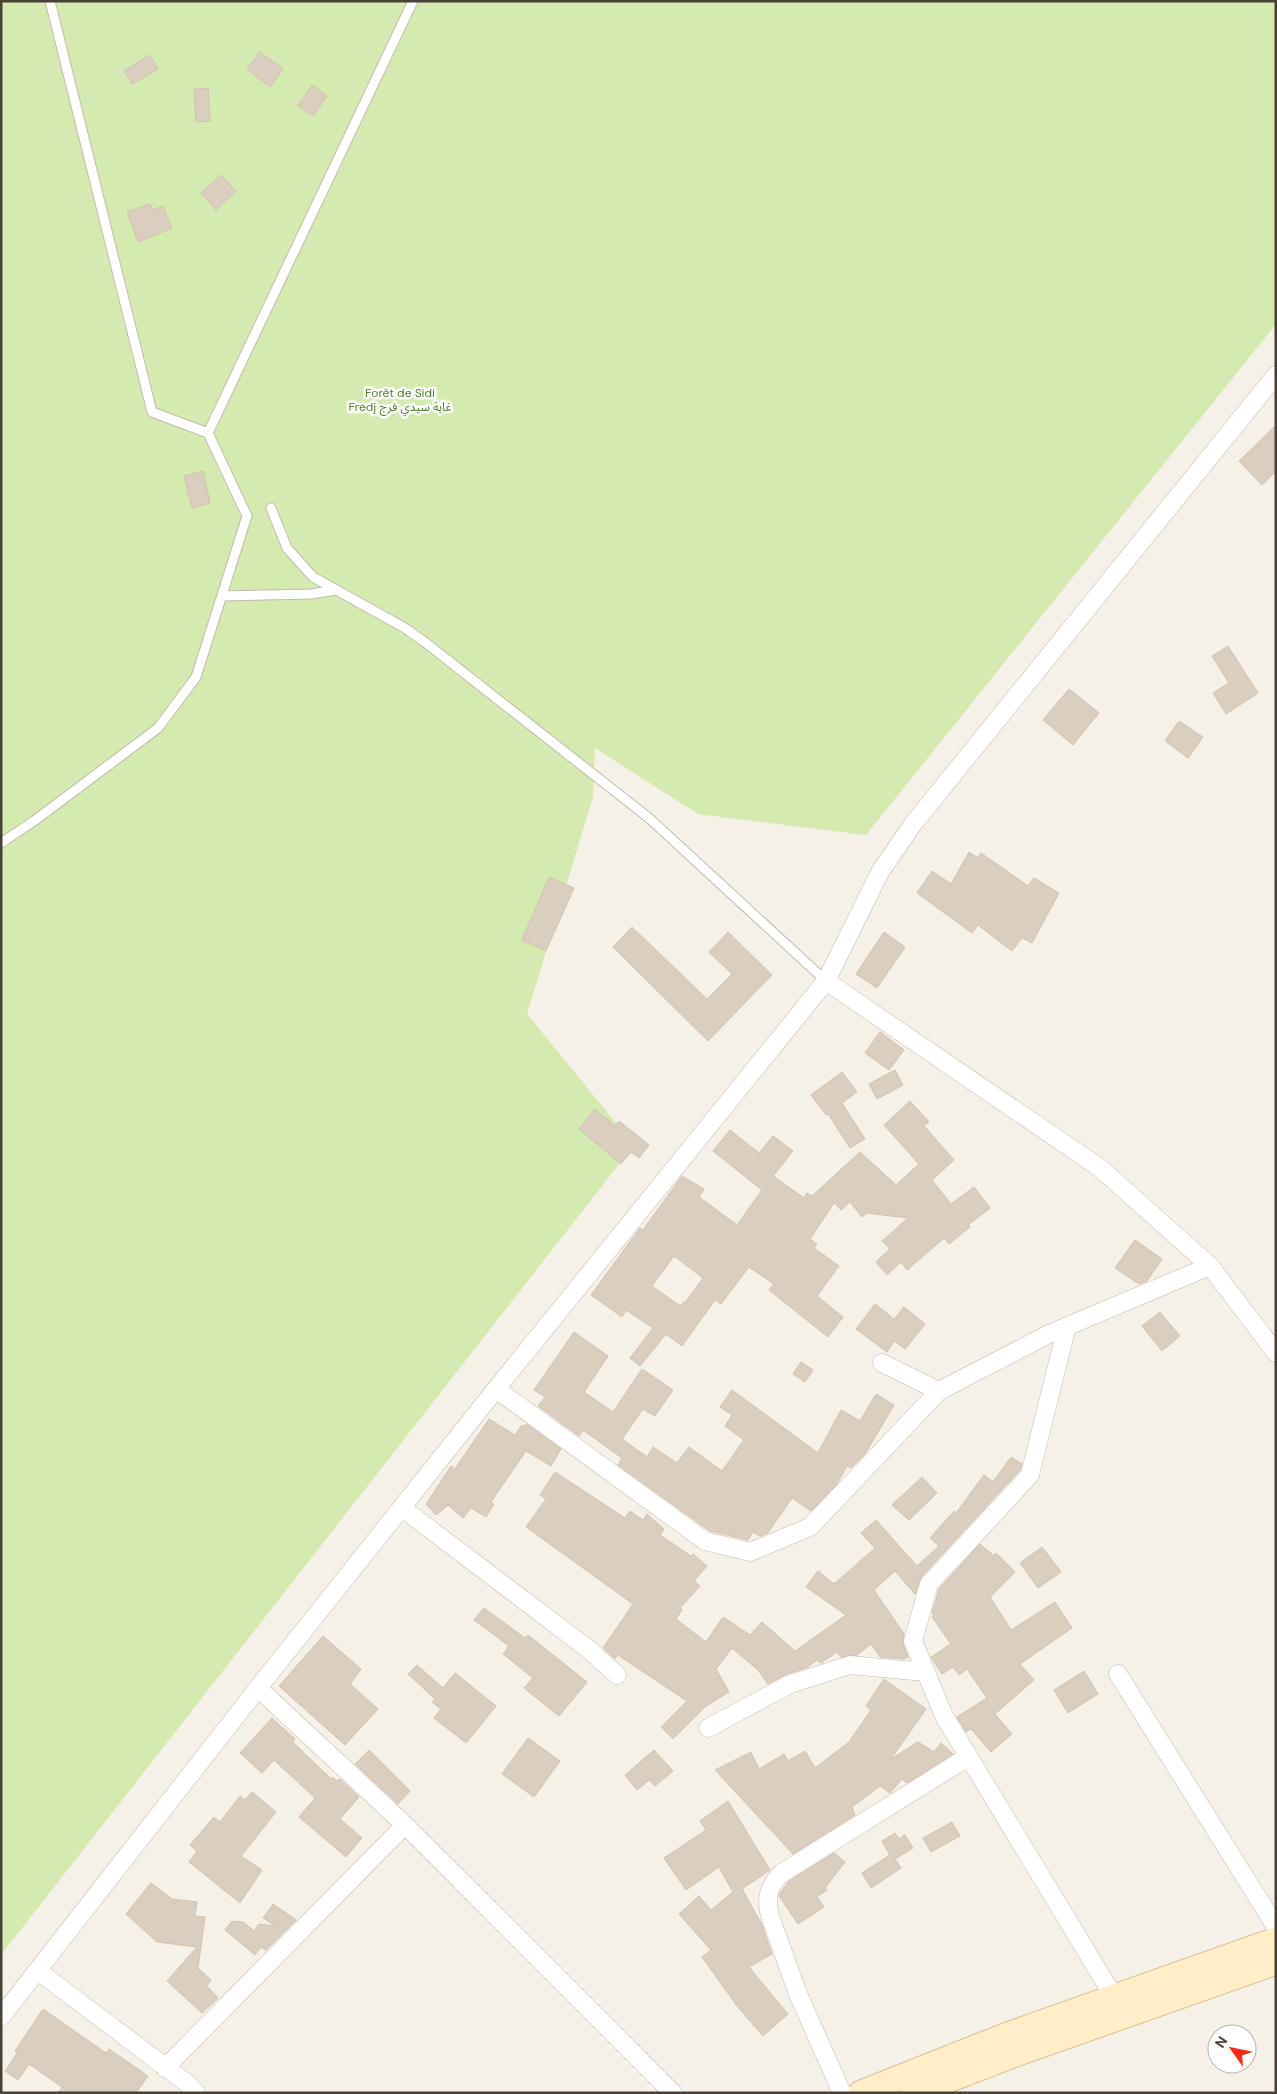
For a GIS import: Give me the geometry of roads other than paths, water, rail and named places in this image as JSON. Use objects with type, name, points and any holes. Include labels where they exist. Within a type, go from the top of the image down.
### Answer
[{"type":"main road","points":[[862,2093],[878,2085],[1005,2036],[1276,1940]]},
{"type":"main road","points":[[914,2093],[1021,2052],[1276,1962]]},
{"type":"street","points":[[1,2017],[258,1688],[496,1389],[826,981],[880,872],[913,824],[1276,375]]},
{"type":"street","points":[[826,981],[1100,1168],[1210,1266],[1276,1353]]},
{"type":"street","points":[[496,1389],[705,1541],[750,1552],[810,1527],[939,1391],[1066,1326],[1210,1266]]},
{"type":"street","points":[[1066,1326],[1030,1475],[929,1584],[913,1641],[944,1716],[1114,1997]]},
{"type":"street","points":[[882,1363],[939,1391]]},
{"type":"street","points":[[402,1508],[587,1648],[618,1675]]},
{"type":"street","points":[[708,1728],[790,1684],[850,1665],[925,1672]]},
{"type":"street","points":[[1118,1674],[1276,1927]]},
{"type":"street","points":[[258,1688],[405,1825],[673,2093]]},
{"type":"street","points":[[842,2093],[798,1994],[770,1916],[768,1897],[770,1888],[782,1873],[968,1757]]},
{"type":"street","points":[[165,2068],[405,1825]]},
{"type":"street","points":[[38,1971],[188,2084],[196,2093]]},
{"type":"lane","points":[[1,843],[34,821],[158,728],[196,677],[247,516],[208,433],[152,412],[50,1]]},
{"type":"lane","points":[[208,433],[413,1]]},
{"type":"lane","points":[[270,508],[287,548],[293,557],[313,577],[405,628],[426,643],[649,818],[826,981]]},
{"type":"lane","points":[[222,596],[311,594],[336,590]]},
{"type":"park label","name":"Forêt de Sidi Fredj غابة سيدي فرج","points":[[400,400]]}]
